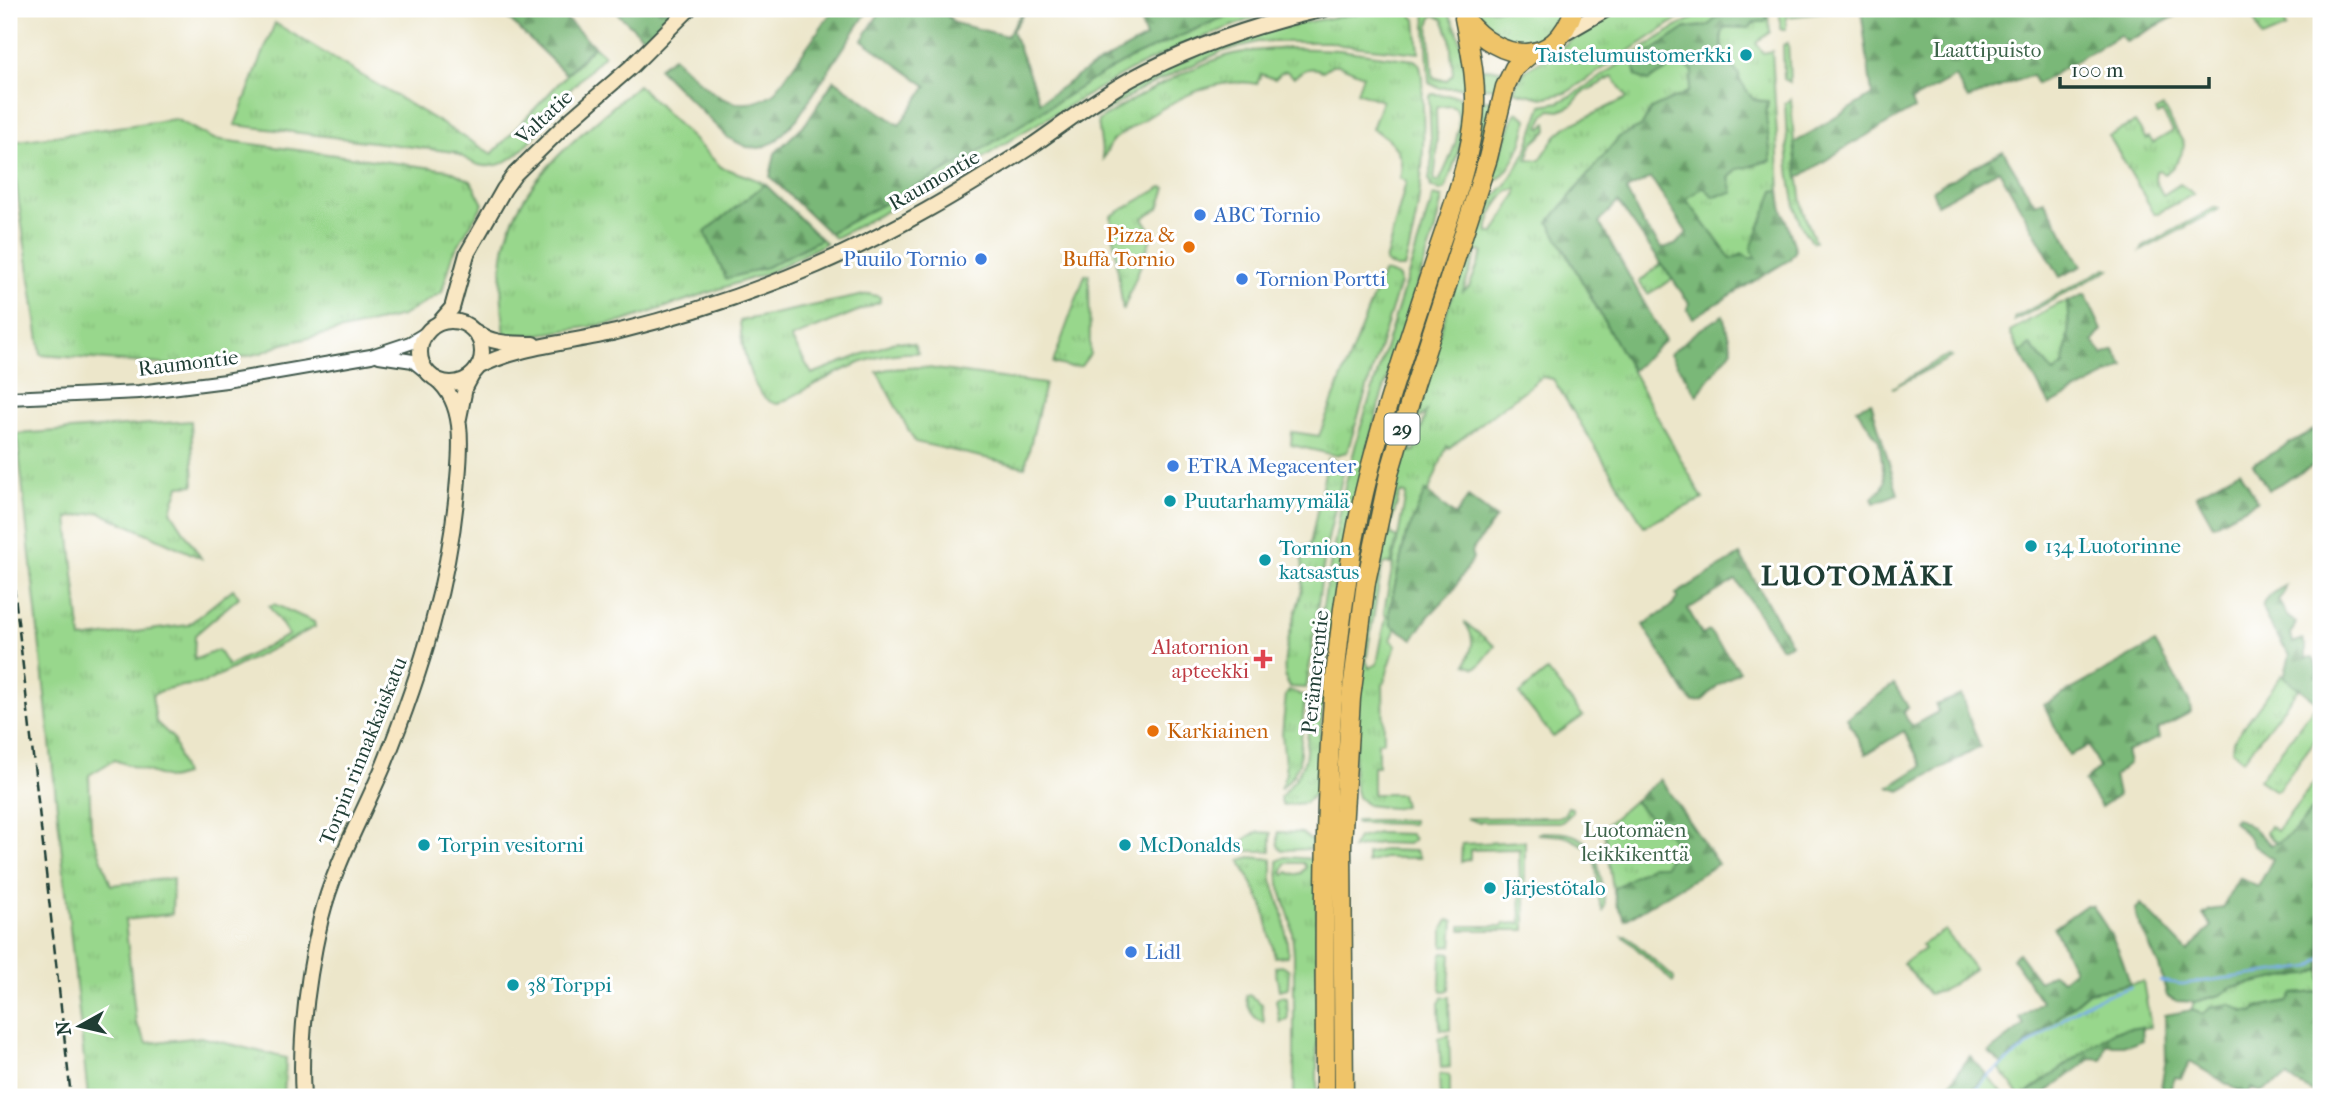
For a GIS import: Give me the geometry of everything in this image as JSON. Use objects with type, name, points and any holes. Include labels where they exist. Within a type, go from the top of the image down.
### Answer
[{"type":"highway","points":[[1562,35],[1574,9]]},
{"type":"highway","name":"29","points":[[1463,13],[1490,45],[1515,54],[1533,52],[1548,46],[1562,35]]},
{"type":"highway","name":"Perämerentie","points":[[1325,1097],[1325,827],[1340,640],[1355,539],[1370,468],[1453,204],[1473,127],[1475,79],[1463,13]]},
{"type":"highway","name":"Perämerentie","points":[[1344,1097],[1342,845],[1351,698],[1366,582],[1389,474],[1488,158],[1505,87],[1514,68],[1533,52]]},
{"type":"main road","name":"Valtatie","points":[[439,323],[452,308],[467,254],[515,174],[569,121],[637,62],[689,9]]},
{"type":"main road","name":"Raumontie","points":[[475,371],[495,359],[545,345],[604,335],[677,316],[727,300],[819,264],[915,218],[1152,68],[1246,29],[1325,9]]},
{"type":"main road","points":[[1562,35],[1608,9]]},
{"type":"main road","name":"Valtatie","points":[[461,280],[462,309],[471,328]]},
{"type":"main road","points":[[458,321],[471,328],[482,348],[475,371],[455,383],[432,376],[420,354],[425,334],[439,323],[458,321]]},
{"type":"main road","name":"Raumontie","points":[[471,328],[482,337],[502,343],[545,345]]},
{"type":"main road","name":"Torpin rinnakkaiskatu","points":[[303,1097],[302,1060],[308,992],[321,917],[393,742],[432,627],[447,568],[456,511],[461,447],[459,419],[465,388],[475,371]]},
{"type":"main road","name":"Torpin rinnakkaiskatu","points":[[432,376],[446,389],[459,419]]},
{"type":"street","name":"Raumontie","points":[[9,398],[139,392],[226,381],[371,356],[410,343],[425,334]]},
{"type":"street","name":"Raumontie","points":[[371,356],[413,361],[432,376]]},
{"type":"green space","points":[[498,9],[556,9],[594,46],[566,74]]},
{"type":"green space","points":[[613,9],[675,9],[668,19],[645,39]]},
{"type":"green space","points":[[834,9],[869,9],[797,119],[775,142],[760,148],[747,147],[728,138],[658,68],[673,57],[719,96],[744,103],[758,101],[774,93]]},
{"type":"green space","points":[[882,9],[942,9],[954,23],[1007,36],[1026,9],[1012,31],[1040,102],[1088,69],[1146,38],[1136,9],[1253,9],[1219,19],[1131,58],[960,163],[829,233],[770,177],[775,153],[806,123],[834,80],[899,125],[927,86],[862,40]]},
{"type":"green space","points":[[1260,9],[1256,17],[1181,46],[1133,69],[1018,135],[963,171],[835,238],[829,233],[960,163],[1131,58],[1219,19]]},
{"type":"green space","points":[[1411,9],[1412,16],[1416,19],[1419,53],[1331,42],[1257,42],[1221,52],[1145,87],[1096,117],[1095,111],[1153,77],[1235,41],[1302,23]]},
{"type":"green space","points":[[1425,9],[1445,9],[1459,36],[1467,87],[1439,88],[1429,83]],"holes":[[[1435,15],[1443,19],[1450,37],[1453,74],[1446,81],[1433,77],[1429,25]]]},
{"type":"green space","points":[[1470,9],[1566,9],[1556,25],[1541,38],[1524,46],[1514,46],[1498,39],[1473,16]]},
{"type":"green space","points":[[1621,9],[1697,9],[1566,93],[1542,98],[1514,91],[1518,80],[1527,69],[1557,51],[1585,28]]},
{"type":"green space","points":[[1710,9],[1768,9],[1770,32],[1756,43],[1763,53],[1772,51],[1780,190],[1774,191],[1757,258],[1731,259],[1686,199],[1703,187],[1732,193],[1729,178],[1737,169],[1771,161],[1766,115],[1768,101],[1752,98],[1744,91],[1739,75],[1724,52],[1721,40],[1725,27],[1745,28],[1766,18],[1686,28],[1647,54],[1634,67],[1636,76],[1648,81],[1672,67],[1684,65],[1693,71],[1688,92],[1651,109],[1641,127],[1619,137],[1549,222],[1703,499],[1644,526],[1553,379],[1542,377],[1449,448],[1447,446],[1405,539],[1389,613],[1391,625],[1396,628],[1391,640],[1396,645],[1383,685],[1384,741],[1378,742],[1378,766],[1373,766],[1373,794],[1401,794],[1404,806],[1391,808],[1367,805],[1358,797],[1353,779],[1358,698],[1373,583],[1397,476],[1422,386],[1469,244],[1492,199],[1506,185],[1526,152],[1542,105],[1559,102],[1573,95],[1671,30]],"holes":[[[1613,77],[1627,98],[1566,127],[1556,136],[1540,160],[1527,159],[1532,144],[1548,130],[1547,123],[1542,128],[1539,127],[1544,116],[1550,110],[1560,111],[1571,106],[1582,93]],[[1517,189],[1494,233],[1488,233],[1491,216],[1508,191]],[[1477,251],[1482,252],[1469,287],[1463,291]],[[1426,412],[1415,451],[1411,452],[1418,420]],[[1400,493],[1406,494],[1377,664],[1369,668],[1366,660],[1381,572],[1383,564],[1391,564],[1397,538],[1392,535],[1390,528]]]},
{"type":"green space","points":[[1745,9],[1764,13],[1767,18],[1765,22],[1754,22],[1749,28],[1725,27],[1721,40],[1727,58],[1751,97],[1768,101],[1766,115],[1771,161],[1737,169],[1729,178],[1733,193],[1713,196],[1703,187],[1686,199],[1731,259],[1743,254],[1756,258],[1751,248],[1774,191],[1780,190],[1782,209],[1796,250],[1789,260],[1693,318],[1687,309],[1689,303],[1618,202],[1599,222],[1665,340],[1632,371],[1549,222],[1619,137],[1641,127],[1651,109],[1688,92],[1693,71],[1685,65],[1672,67],[1648,81],[1636,76],[1634,67],[1647,54],[1686,28],[1709,26],[1715,18]],"holes":[[[1651,178],[1687,233],[1675,245],[1662,248],[1643,224],[1626,190]]]},
{"type":"green space","points":[[1780,9],[1856,9],[1786,17],[1786,29],[1780,29]]},
{"type":"green space","name":"Laattipuisto","points":[[1861,9],[2189,9],[2126,42],[2120,35],[2037,84],[2032,75],[1968,99],[1955,77],[1911,101],[1914,109],[1798,178],[1794,143],[1872,95]]},
{"type":"green space","points":[[2250,9],[2279,9],[2286,28],[2262,38]]},
{"type":"green space","points":[[275,23],[492,154],[594,46],[604,55],[552,108],[553,114],[521,150],[502,164],[491,166],[476,164],[454,152],[235,125]]},
{"type":"green space","points":[[1788,43],[1790,82],[1784,79],[1783,45]]},
{"type":"green space","points":[[1287,48],[1339,50],[1414,60],[1419,63],[1422,73],[1422,168],[1418,208],[1404,268],[1396,268],[1385,262],[1406,182],[1400,178],[1401,162],[1396,148],[1386,137],[1372,129],[1382,101],[1357,92],[1363,75],[1339,65],[1332,65],[1323,71],[1308,69],[1294,77],[1286,71],[1275,79],[1261,74],[1257,84],[1239,82],[1202,89],[1168,105],[1120,135],[1112,141],[1103,159],[1098,121],[1112,112],[1164,83],[1217,59],[1233,54]]},
{"type":"green space","points":[[1481,69],[1502,70],[1497,88],[1483,87]]},
{"type":"green space","points":[[638,85],[721,167],[765,184],[705,232],[767,267],[821,239],[826,243],[770,272],[621,322],[534,335],[505,336],[502,261],[511,224],[523,200],[557,157]]},
{"type":"green space","points":[[1432,94],[1468,99],[1457,156],[1445,189],[1440,191],[1431,187],[1429,180],[1432,158],[1429,97]],"holes":[[[1451,106],[1456,108],[1459,126],[1455,145],[1440,180],[1436,182],[1436,109]]]},
{"type":"green space","points":[[1791,99],[1803,211],[1815,241],[1813,242],[1804,232],[1793,198],[1785,103]]},
{"type":"green space","points":[[1483,100],[1494,101],[1489,126],[1399,414],[1337,796],[1340,713],[1358,553],[1377,467]]},
{"type":"green space","points":[[2163,107],[2184,144],[2174,165],[2164,174],[2156,171],[2155,180],[2163,195],[2180,184],[2194,194],[2154,213],[2109,136],[2135,122],[2146,139],[2149,137],[2153,143],[2173,131],[2162,112],[2158,115],[2156,111]]},
{"type":"green space","points":[[1517,112],[1527,119],[1524,136],[1506,172],[1492,183],[1491,179]]},
{"type":"green space","points":[[175,119],[214,139],[449,170],[471,181],[483,204],[453,254],[442,292],[402,316],[198,367],[41,355],[10,142]]},
{"type":"green space","points":[[2003,151],[2035,204],[2044,200],[2082,266],[2060,277],[1999,170],[1937,204],[1932,190]]},
{"type":"green space","points":[[765,184],[821,239],[767,267],[726,279],[705,232]]},
{"type":"green space","points":[[1162,187],[1166,188],[1159,208],[1143,218],[1153,233],[1123,311],[1111,216]]},
{"type":"green space","points":[[1432,196],[1442,198],[1435,230],[1379,404],[1349,522],[1325,674],[1316,793],[1305,803],[1282,805],[1280,798],[1296,778],[1305,760],[1320,622],[1344,490],[1358,436],[1431,208]]},
{"type":"green space","points":[[2216,207],[2216,211],[2141,251],[2143,247]]},
{"type":"green space","points":[[1661,264],[1673,279],[1648,294],[1639,282]]},
{"type":"green space","points":[[2106,268],[2110,269],[2014,321],[2014,318]]},
{"type":"green space","points":[[1385,272],[1399,277],[1400,283],[1347,452],[1335,455],[1291,445],[1292,432],[1319,436]]},
{"type":"green space","points":[[1089,274],[1090,354],[1081,366],[1068,367],[1053,363],[1085,275]]},
{"type":"green space","points":[[869,294],[880,297],[880,302],[791,338],[812,374],[897,341],[914,344],[918,353],[899,353],[863,362],[778,404],[769,401],[761,393],[749,370],[740,321]]},
{"type":"green space","points":[[2085,294],[2102,330],[2093,341],[2103,355],[2114,350],[2124,366],[2050,405],[2020,353],[2030,345],[2054,373],[2064,365],[2069,326],[2067,302]]},
{"type":"green space","points":[[2067,302],[2069,326],[2064,364],[2054,374],[2030,346],[2020,353],[2010,331],[2058,304]]},
{"type":"green space","points":[[1723,315],[1732,349],[1697,395],[1670,354],[1696,332]]},
{"type":"green space","points":[[1950,355],[1952,357],[1892,388],[1942,358]]},
{"type":"green space","points":[[921,367],[1045,384],[1025,467],[915,442],[877,372]]},
{"type":"green space","points":[[1871,402],[1898,494],[1874,503],[1872,498],[1882,489],[1885,481],[1879,441],[1856,408]]},
{"type":"green space","points":[[191,421],[194,485],[179,486],[171,511],[201,558],[99,512],[68,518],[81,639],[188,625],[233,589],[239,597],[195,635],[194,660],[218,650],[228,666],[289,635],[269,606],[274,604],[314,622],[315,627],[204,683],[170,688],[152,696],[156,722],[173,738],[184,775],[170,779],[114,760],[89,775],[91,829],[111,885],[173,878],[172,914],[125,920],[136,1023],[147,1043],[201,1037],[286,1058],[284,1097],[88,1097],[17,434]]},
{"type":"green space","points":[[2321,426],[2321,448],[2313,457],[2315,465],[2268,490],[2253,464]]},
{"type":"green space","points":[[1328,458],[1345,464],[1325,553],[1307,684],[1306,688],[1290,687],[1284,667],[1285,654],[1302,590],[1302,546],[1310,545]]},
{"type":"green space","points":[[2240,470],[2257,501],[2213,525],[2196,495]]},
{"type":"green space","points":[[1425,491],[1455,516],[1468,497],[1496,518],[1471,552],[1473,558],[1452,592],[1428,617],[1413,639],[1391,625],[1389,613],[1405,539]]},
{"type":"green space","points":[[1740,555],[1791,644],[1781,648],[1736,580],[1688,609],[1702,635],[1709,631],[1740,671],[1717,686],[1702,701],[1693,702],[1643,625],[1671,607],[1678,597],[1676,594]]},
{"type":"green space","points":[[2285,585],[2278,600],[2287,616],[2296,623],[2291,634],[2293,643],[2302,639],[2306,647],[2306,658],[2313,657],[2315,660],[2321,680],[2321,705],[2284,677],[2290,655],[2268,622],[2263,609],[2267,598]]},
{"type":"green space","points":[[1464,622],[1495,646],[1475,668],[1466,664],[1472,639]]},
{"type":"green space","points":[[2155,643],[2189,701],[2191,712],[2157,730],[2159,738],[2126,752],[2129,763],[2114,776],[2118,795],[2101,807],[2084,782],[2099,768],[2089,746],[2069,755],[2044,705]]},
{"type":"green space","points":[[1547,671],[1583,716],[1553,737],[1519,694]]},
{"type":"green space","points":[[2282,675],[2299,688],[2243,760],[2232,750],[2233,741]]},
{"type":"green space","points":[[1894,684],[1908,707],[1903,712],[1912,726],[1938,712],[1936,705],[1961,695],[1980,747],[1900,791],[1889,787],[1922,766],[1904,731],[1866,754],[1847,718]]},
{"type":"green space","points":[[1289,691],[1305,696],[1299,763],[1292,777],[1280,789],[1286,773],[1282,734],[1286,695]]},
{"type":"green space","points":[[2314,707],[2321,712],[2321,732],[2278,790],[2274,790],[2259,780]]},
{"type":"green space","points":[[2321,773],[2321,797],[2299,829],[2276,843],[2266,833],[2270,826],[2277,831]]},
{"type":"green space","points":[[1660,779],[1718,864],[1625,920],[1613,889],[1652,866],[1665,866],[1678,850],[1665,827],[1652,820],[1634,801]]},
{"type":"green space","points":[[2321,797],[2321,969],[2310,975],[2288,976],[2233,987],[2220,995],[2194,1002],[2177,1001],[2167,996],[2159,966],[2136,917],[2136,909],[2141,904],[2188,952],[2212,926],[2203,915],[2210,910],[2222,908],[2239,878],[2258,887],[2273,859],[2253,845],[2251,839],[2233,821],[2236,818],[2253,828],[2271,845],[2294,831]]},
{"type":"green space","name":"Luotomäen leikkikenttä","points":[[1634,801],[1652,820],[1665,827],[1678,850],[1665,866],[1652,866],[1613,889],[1604,831],[1607,824]]},
{"type":"green space","points":[[1568,807],[1572,808],[1572,813],[1562,822],[1477,822],[1466,818],[1558,817],[1565,814]]},
{"type":"green space","points":[[1356,820],[1413,820],[1413,824],[1356,823]]},
{"type":"green space","points":[[1259,832],[1271,833],[1271,851],[1243,851],[1241,847],[1244,841]]},
{"type":"green space","points":[[1278,832],[1302,833],[1313,842],[1310,849],[1282,850],[1278,846]]},
{"type":"green space","points":[[1542,832],[1572,835],[1588,844],[1585,846],[1565,836],[1537,834]]},
{"type":"green space","points":[[1378,833],[1410,834],[1414,839],[1408,844],[1379,843],[1352,849],[1358,838]]},
{"type":"green space","points":[[1525,841],[1525,930],[1461,930],[1461,926],[1521,923],[1519,849],[1470,850],[1470,859],[1461,862],[1462,844]]},
{"type":"green space","points":[[1592,849],[1597,857],[1605,905],[1603,911],[1598,897],[1596,865],[1590,851]]},
{"type":"green space","points":[[1383,850],[1416,851],[1420,858],[1384,858],[1367,863],[1367,854]]},
{"type":"green space","points":[[1250,857],[1272,859],[1272,880],[1284,917],[1287,956],[1275,957],[1263,905],[1240,860]]},
{"type":"green space","points":[[1285,857],[1314,859],[1317,894],[1317,1097],[1294,1097],[1294,955],[1291,922],[1279,884],[1278,861]],"holes":[[[1286,863],[1303,863],[1306,867],[1301,873],[1282,873]]]},
{"type":"green space","points":[[2085,906],[2092,906],[2110,934],[2130,984],[2088,992],[2002,1065],[1989,1052],[2024,1025],[2020,1018],[2042,1002],[2012,958],[2018,953],[2039,981],[2053,973],[2062,980],[2074,970],[2054,928]]},
{"type":"green space","points":[[1448,920],[1454,921],[1452,946],[1443,947],[1443,929]]},
{"type":"green space","points":[[1945,930],[1974,969],[1942,991],[1929,994],[1903,963],[1924,949],[1921,945]]},
{"type":"green space","points":[[1623,936],[1627,936],[1674,978],[1674,981],[1673,982]]},
{"type":"green space","points":[[1443,953],[1451,954],[1449,989],[1446,991],[1442,991],[1440,984]]},
{"type":"green space","points":[[1284,966],[1289,970],[1288,988],[1279,990],[1275,967]]},
{"type":"green space","points":[[2321,969],[2321,992],[2293,994],[2289,1001],[2258,1007],[2254,1012],[2212,1007],[2202,1014],[2192,1010],[2194,1002],[2220,995],[2233,987],[2288,976],[2295,977]]},
{"type":"green space","points":[[2143,982],[2151,1027],[2114,1031],[2021,1097],[2000,1069],[2002,1065],[2089,992]]},
{"type":"green space","points":[[2321,992],[2321,1097],[2288,1077],[2260,1092],[2251,1088],[2246,1095],[2190,1062],[2181,1078],[2175,1077],[2169,1092],[2161,1088],[2166,1059],[2165,1015],[2192,1010],[2202,1014],[2212,1007],[2230,1004],[2244,1012],[2253,1012],[2258,1007],[2289,1001],[2293,994]]},
{"type":"green space","points":[[1249,995],[1262,1004],[1264,1023],[1251,1012],[1246,996]]},
{"type":"green space","points":[[1280,996],[1287,997],[1288,1020],[1280,1022],[1276,1000]]},
{"type":"green space","points":[[1443,997],[1449,997],[1450,1030],[1440,1029],[1439,1003]]},
{"type":"green space","points":[[2142,1027],[2143,1040],[2129,1045],[2106,1045],[2102,1059],[2092,1058],[2040,1097],[2022,1097],[2114,1031]]},
{"type":"green space","points":[[1449,1035],[1450,1067],[1441,1068],[1439,1038]]},
{"type":"green space","points":[[1970,1056],[1986,1074],[1967,1097],[1940,1097]]},
{"type":"green space","points":[[1986,1074],[2006,1097],[1967,1097]]},
{"type":"green space","points":[[1450,1075],[1450,1097],[1440,1097],[1439,1076]]},
{"type":"green space","points":[[1932,1090],[1940,1097],[1924,1097]]},
{"type":"waterway","points":[[2160,981],[2182,984],[2312,967],[2321,959]]},
{"type":"waterway","points":[[1970,1097],[1988,1076],[2079,1007],[2131,987]]},
{"type":"railway","points":[[9,541],[71,1097]]},
{"type":"place","name":"Taistelumuistomerkki","points":[[1746,55]]},
{"type":"place","name":"ABC Tornio","points":[[1200,215]]},
{"type":"place","name":"Pizza & Buffa Tornio","points":[[1189,247]]},
{"type":"place","name":"Puuilo Tornio","points":[[981,259]]},
{"type":"place","name":"Tornion Portti","points":[[1242,279]]},
{"type":"place","name":"ETRA Megacenter","points":[[1173,466]]},
{"type":"place","name":"Puutarhamyymälä","points":[[1170,501]]},
{"type":"place","name":"134 Luotorinne","points":[[2031,546]]},
{"type":"place","name":"Tornion katsastus","points":[[1265,560]]},
{"type":"place","name":"Alatornion apteekki","points":[[1263,659]]},
{"type":"place","name":"Karkiainen","points":[[1153,731]]},
{"type":"place","name":"Torpin vesitorni","points":[[424,845]]},
{"type":"place","name":"McDonalds","points":[[1125,845]]},
{"type":"place","name":"Järjestötalo","points":[[1490,888]]},
{"type":"place","name":"Lidl","points":[[1131,952]]},
{"type":"place","name":"38 Torppi","points":[[513,985]]},
{"type":"district","name":"LUOTOMÄKI","points":[[1858,575]]}]
